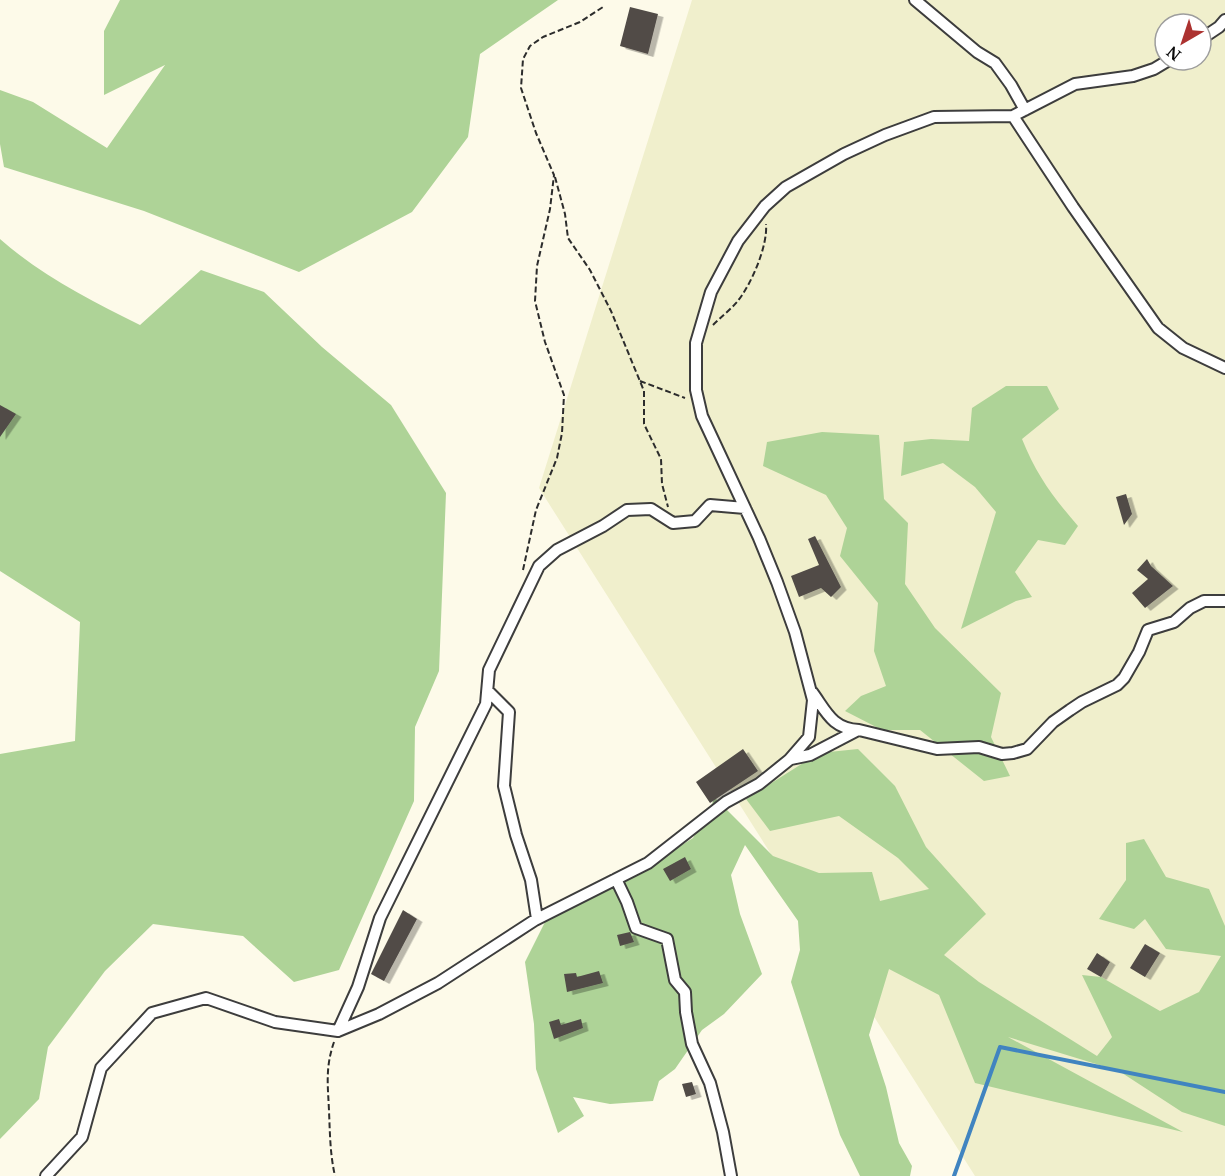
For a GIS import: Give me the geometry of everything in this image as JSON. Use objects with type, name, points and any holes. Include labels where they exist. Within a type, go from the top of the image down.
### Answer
[{"type":"street","points":[[915,0],[977,52],[995,63],[1025,110]]},
{"type":"street","points":[[1213,31],[1225,20]]},
{"type":"street","points":[[46,1176],[82,1137],[101,1068],[152,1013],[206,998],[275,1022],[338,1031],[379,1014],[438,982],[537,919],[648,863],[726,802],[759,784],[789,760],[809,737],[813,700],[795,632],[759,538],[707,427],[700,404],[695,369],[696,343],[711,292],[738,241],[765,206],[786,187],[812,171],[885,135],[934,117],[1013,116],[1075,84],[1133,76],[1153,69]]},
{"type":"street","points":[[1013,116],[1073,207],[1158,328],[1184,348],[1223,368]]},
{"type":"street","points":[[338,1031],[358,987],[380,918],[486,704],[489,670],[539,566],[557,550],[603,526],[627,510],[651,509],[673,523],[695,521],[710,505],[745,508]]},
{"type":"street","points":[[810,690],[831,719],[846,729],[859,730],[937,749],[979,747],[1002,754],[1027,749],[1061,716],[1082,702],[1117,686],[1139,652],[1148,630],[1174,622],[1190,608],[1204,601],[1225,601]]},
{"type":"street","points":[[488,691],[509,712],[504,786],[516,835],[531,880],[537,919]]},
{"type":"street","points":[[789,760],[810,755],[859,730]]},
{"type":"street","points":[[616,879],[636,928],[667,939],[675,980],[685,992],[692,1044],[710,1083],[723,1132],[731,1176]]},
{"type":"path","points":[[603,7],[580,22],[543,37],[530,46],[523,59],[521,88],[536,133],[554,175],[565,214],[568,238],[590,270],[611,311],[644,391],[644,424],[661,459],[662,484],[673,523]]},
{"type":"path","points":[[522,575],[536,510],[557,458],[564,420],[564,395],[545,342],[535,301],[537,266],[550,209],[554,175]]},
{"type":"path","points":[[696,343],[736,303],[748,285],[761,254],[767,229],[765,206]]},
{"type":"path","points":[[640,381],[700,404]]},
{"type":"path","points":[[335,1176],[330,1155],[326,1079],[330,1054],[338,1031]]},
{"type":"green space","points":[[120,0],[558,0],[480,54],[468,137],[412,212],[299,272],[144,211],[4,167],[0,144],[0,90],[33,102],[107,148],[165,65],[104,95],[104,31]]},
{"type":"green space","points":[[692,0],[1225,0],[1225,1176],[975,1176],[539,488]]},
{"type":"green space","points":[[0,239],[50,276],[140,325],[201,270],[264,292],[322,347],[391,405],[446,493],[439,671],[415,727],[414,801],[339,970],[294,982],[243,936],[153,924],[105,971],[48,1047],[39,1099],[0,1139],[0,754],[75,741],[80,622],[0,571]]},
{"type":"green space","points":[[1006,386],[1047,386],[1059,409],[1022,439],[1046,486],[1078,526],[1065,545],[1038,540],[1015,572],[1032,597],[1016,601],[961,629],[996,512],[975,487],[943,463],[901,476],[904,442],[931,439],[969,441],[972,408]]},
{"type":"green space","points":[[822,432],[879,435],[884,499],[908,523],[905,584],[935,628],[1001,693],[991,737],[1010,776],[984,781],[920,730],[882,730],[845,711],[861,696],[886,686],[874,651],[878,603],[840,556],[847,528],[826,495],[763,466],[767,442]]},
{"type":"green space","points":[[858,749],[895,786],[926,847],[986,914],[944,955],[979,982],[1097,1056],[1112,1037],[1082,975],[1101,977],[1160,1011],[1199,992],[1221,956],[1166,949],[1145,919],[1134,929],[1099,919],[1126,880],[1126,843],[1144,839],[1166,877],[1209,889],[1225,926],[1225,1126],[1182,1112],[1119,1071],[1008,1037],[1183,1132],[975,1083],[939,995],[889,969],[869,1035],[886,1087],[899,1143],[912,1166],[910,1176],[860,1176],[840,1135],[791,982],[800,950],[798,921],[745,845],[731,875],[740,914],[762,974],[724,1014],[702,1030],[675,1069],[659,1081],[653,1101],[610,1104],[573,1097],[584,1116],[558,1133],[536,1069],[534,1024],[525,962],[545,922],[645,868],[693,838],[715,798],[773,856],[819,873],[872,872],[880,901],[929,889],[898,858],[839,816],[770,831],[746,799],[819,753]]},
{"type":"building","points":[[630,7],[658,14],[648,54],[620,46]]},
{"type":"building","points":[[0,405],[16,414],[0,437]]},
{"type":"building","points":[[1126,494],[1132,514],[1124,525],[1116,497]]},
{"type":"building","points":[[815,536],[841,587],[831,597],[821,588],[799,597],[791,576],[819,565],[808,539]]},
{"type":"building","points":[[1147,559],[1151,566],[1173,586],[1145,608],[1132,593],[1148,579],[1137,570]]},
{"type":"building","points":[[743,749],[758,771],[710,803],[696,782]]},
{"type":"building","points":[[685,857],[691,869],[670,881],[663,869]]},
{"type":"building","points":[[403,910],[417,919],[384,981],[371,974]]},
{"type":"building","points":[[630,932],[634,942],[620,946],[617,935]]},
{"type":"building","points":[[1145,944],[1160,953],[1145,977],[1130,968]]},
{"type":"building","points":[[1097,953],[1110,962],[1101,977],[1087,969]]},
{"type":"building","points":[[599,971],[603,983],[567,992],[564,974],[576,973],[577,977]]},
{"type":"building","points":[[559,1019],[561,1025],[581,1019],[583,1028],[554,1039],[549,1022]]},
{"type":"building","points":[[692,1082],[696,1094],[686,1097],[682,1084]]},
{"type":"waterway","points":[[954,1176],[1000,1047],[1225,1092]]}]
